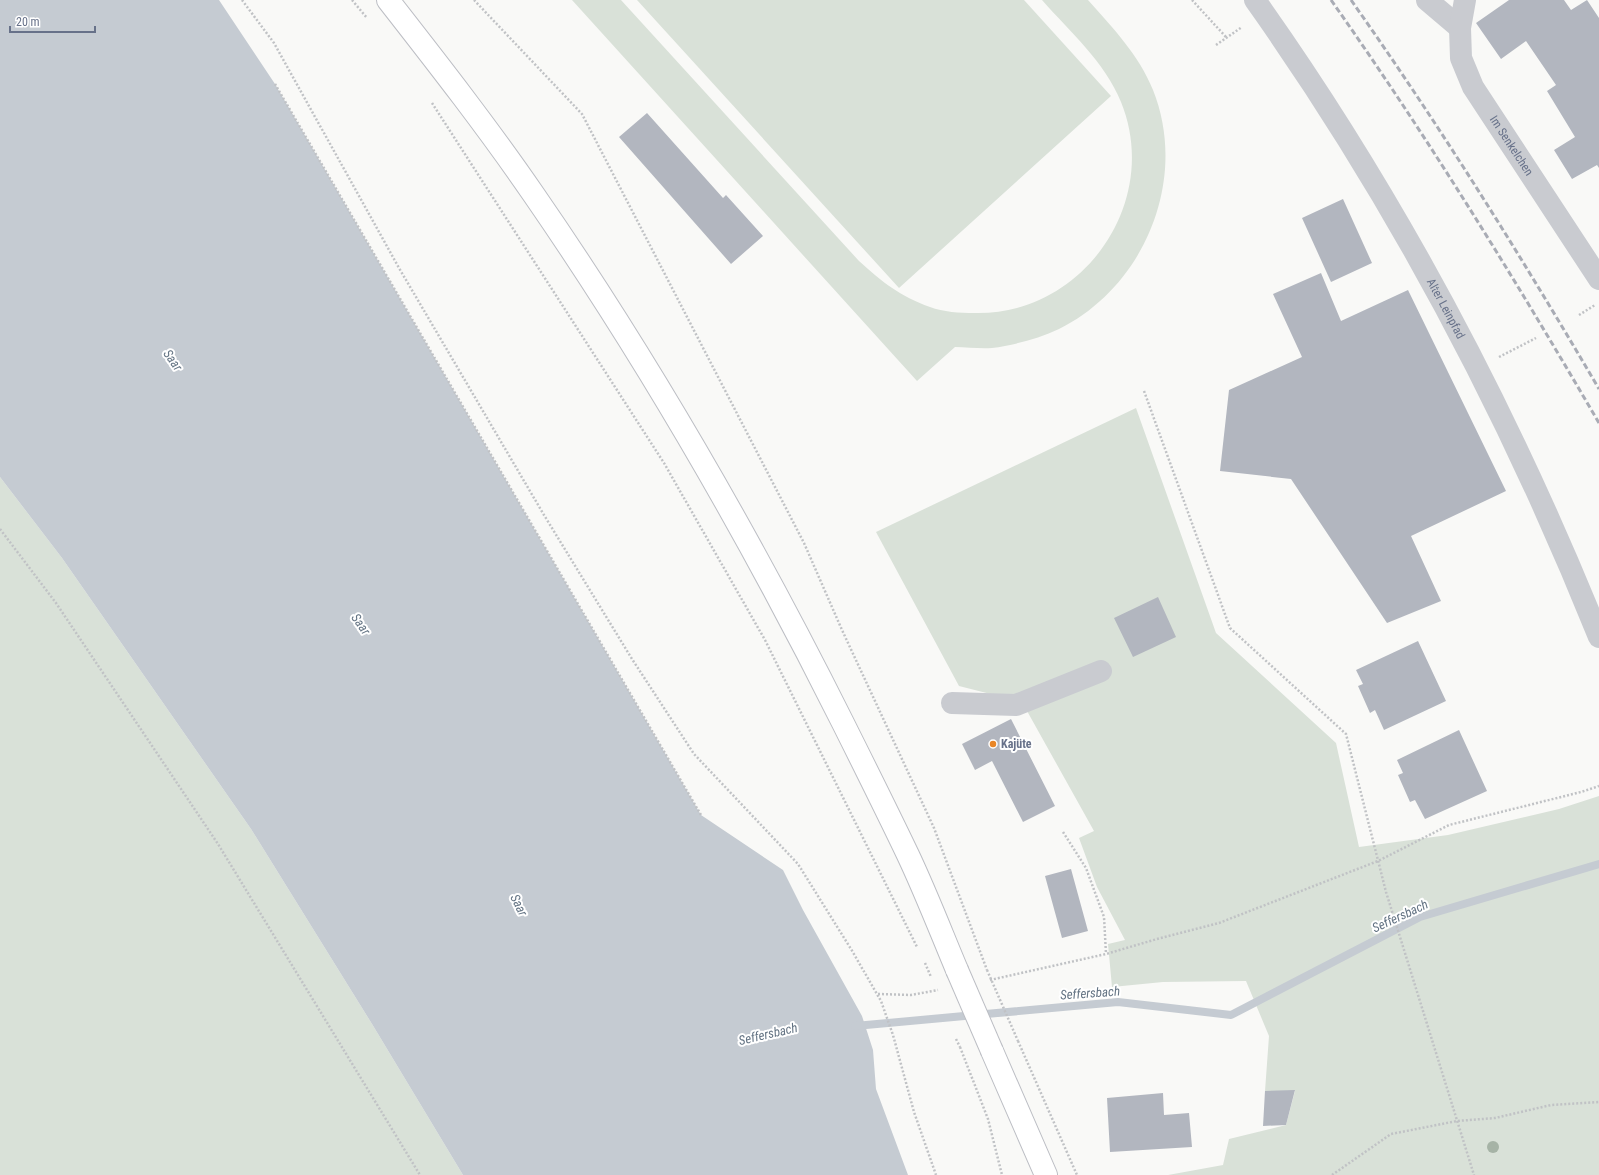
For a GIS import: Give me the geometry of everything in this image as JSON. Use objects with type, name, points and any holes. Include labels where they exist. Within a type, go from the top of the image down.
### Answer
[{"type":"main road","points":[[388,0],[443,71],[534,195],[636,351],[774,588],[861,758],[908,856],[1046,1175]]},
{"type":"street","points":[[1427,0],[1460,28]]},
{"type":"street","name":"Im Senkelchen","points":[[1465,0],[1460,28],[1461,58],[1473,87],[1599,279]]},
{"type":"street","name":"Alter Leinpfad","points":[[1260,6],[1343,131],[1436,289],[1478,369],[1540,498],[1578,584],[1599,637]]},
{"type":"street","points":[[952,703],[1016,705],[1101,671]]},
{"type":"path","points":[[242,0],[274,43],[342,168],[403,274],[540,508],[632,659],[694,754],[798,864],[877,994],[893,1035],[914,1112],[936,1175]]},
{"type":"path","points":[[352,0],[372,24]]},
{"type":"path","points":[[474,0],[582,114],[804,543],[842,630],[934,828],[987,970],[1077,1175]]},
{"type":"path","points":[[1192,0],[1226,37]]},
{"type":"path","points":[[1216,45],[1260,6]]},
{"type":"path","points":[[275,84],[701,815]]},
{"type":"path","points":[[429,98],[664,463],[765,640],[918,949]]},
{"type":"path","points":[[1579,315],[1599,303]]},
{"type":"path","points":[[1478,369],[1536,338]]},
{"type":"path","points":[[1144,390],[1230,628],[1346,734],[1386,892],[1474,1175]]},
{"type":"path","points":[[0,529],[56,604],[218,844],[420,1175]]},
{"type":"path","points":[[986,981],[1106,954],[1219,923],[1378,861],[1449,825],[1581,792],[1599,786]]},
{"type":"path","points":[[1062,832],[1086,868],[1104,917],[1106,954]]},
{"type":"path","points":[[922,956],[925,963]]},
{"type":"path","points":[[877,994],[911,995],[941,989]]},
{"type":"path","points":[[960,1047],[988,1119],[1002,1175]]},
{"type":"path","points":[[1332,1175],[1391,1134],[1457,1121],[1495,1118],[1551,1105],[1599,1102]]},
{"type":"shaded area","points":[[572,0],[621,0],[859,261],[876,276],[900,293],[919,303],[940,310],[974,313],[1013,309],[1048,296],[1079,274],[1103,246],[1121,214],[1131,178],[1131,140],[1121,102],[1106,74],[1086,48],[1042,0],[1088,0],[1125,42],[1140,65],[1153,90],[1163,124],[1165,159],[1161,194],[1151,228],[1136,259],[1115,287],[1089,310],[1059,329],[1026,341],[992,348],[955,347],[917,381]]},
{"type":"shaded area","points":[[637,0],[1024,0],[1111,96],[899,288]]},
{"type":"shaded area","points":[[1136,408],[1216,633],[1336,743],[1359,847],[1448,835],[1559,809],[1599,796],[1599,1175],[1168,1175],[1223,1165],[1229,1139],[1286,1125],[1295,1091],[1265,1091],[1269,1036],[1246,981],[1163,982],[1112,987],[1108,944],[1125,940],[1097,887],[1079,838],[1094,831],[1022,702],[959,686],[876,532]]},
{"type":"shaded area","points":[[0,477],[62,558],[251,829],[372,1024],[463,1175],[0,1175]]},
{"type":"water","name":"Saar","points":[[0,0],[219,0],[275,84],[701,815],[783,870],[803,910],[862,1016],[873,1050],[876,1089],[908,1175],[463,1175],[372,1024],[251,829],[62,558],[0,477]]},
{"type":"building","points":[[1509,0],[1564,0],[1571,10],[1587,0],[1599,18],[1599,168],[1597,165],[1572,179],[1554,150],[1575,137],[1547,91],[1556,85],[1526,41],[1501,59],[1476,23]]},
{"type":"building","points":[[647,113],[723,198],[726,195],[763,236],[731,264],[619,137]]},
{"type":"building","points":[[1343,199],[1372,263],[1331,282],[1302,218]]},
{"type":"building","points":[[1321,273],[1341,321],[1408,290],[1506,491],[1411,536],[1441,601],[1387,623],[1291,479],[1220,471],[1229,390],[1302,357],[1273,294]]},
{"type":"building","points":[[1158,597],[1176,637],[1133,657],[1114,618]]},
{"type":"building","points":[[1418,641],[1446,701],[1384,730],[1375,710],[1370,713],[1358,686],[1363,684],[1356,670]]},
{"type":"building","points":[[1011,719],[1055,806],[1023,822],[992,761],[975,770],[962,744]]},
{"type":"building","points":[[1459,730],[1487,791],[1425,819],[1415,800],[1410,802],[1398,775],[1403,773],[1397,760]]},
{"type":"building","points":[[1071,869],[1088,931],[1062,938],[1045,876]]},
{"type":"building","points":[[1295,1090],[1286,1125],[1263,1126],[1265,1091]]},
{"type":"building","points":[[1163,1093],[1164,1115],[1189,1113],[1192,1147],[1110,1152],[1107,1098]]},
{"type":"waterway","name":"Seffersbach","points":[[855,1026],[1118,1002],[1231,1015],[1420,917],[1599,864]]},
{"type":"railway","points":[[1331,0],[1402,103],[1470,208],[1599,423]]},
{"type":"railway","points":[[1351,0],[1448,143],[1540,290],[1599,389]]},
{"type":"place","name":"Kajüte","points":[[993,744]]}]
